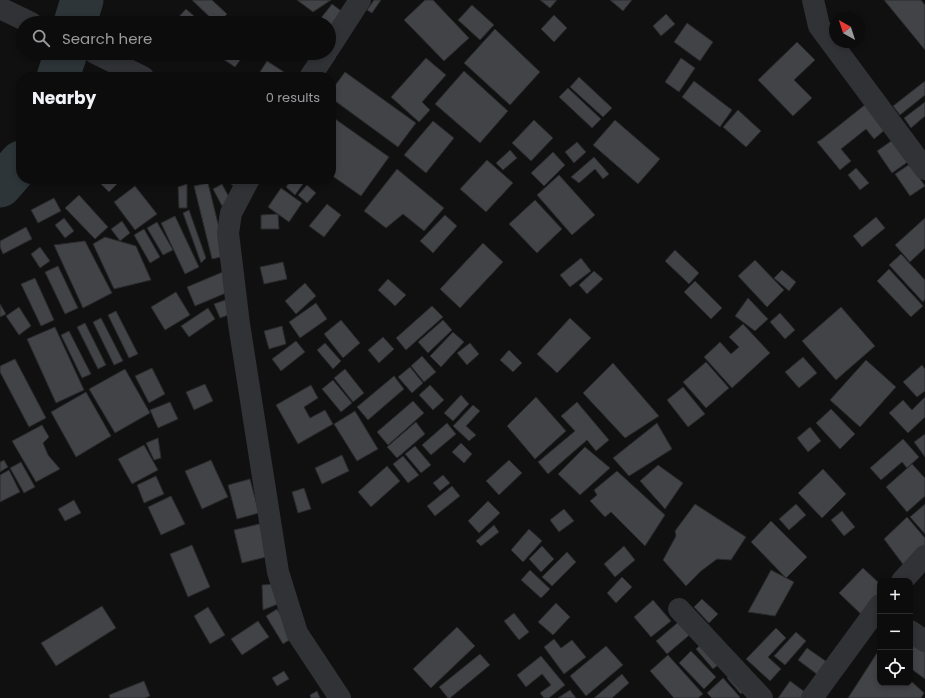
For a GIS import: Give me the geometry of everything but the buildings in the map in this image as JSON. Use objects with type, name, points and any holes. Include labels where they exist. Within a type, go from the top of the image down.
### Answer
[{"type":"street","points":[[336,37],[360,0]]},
{"type":"street","points":[[813,0],[819,26],[925,169]]},
{"type":"street","points":[[0,8],[17,16]]},
{"type":"street","points":[[109,60],[133,72]]},
{"type":"street","points":[[313,72],[321,60]]},
{"type":"street","points":[[246,184],[231,213],[228,233],[239,324],[278,572],[297,633],[340,698]]},
{"type":"street","points":[[905,578],[925,556]]},
{"type":"street","points":[[679,609],[762,698]]},
{"type":"street","points":[[812,698],[877,611]]},
{"type":"street","points":[[913,633],[925,641]]},
{"type":"waterway","points":[[77,16],[82,0]]},
{"type":"waterway","points":[[60,72],[64,60]]},
{"type":"waterway","points":[[0,186],[16,168]]}]
